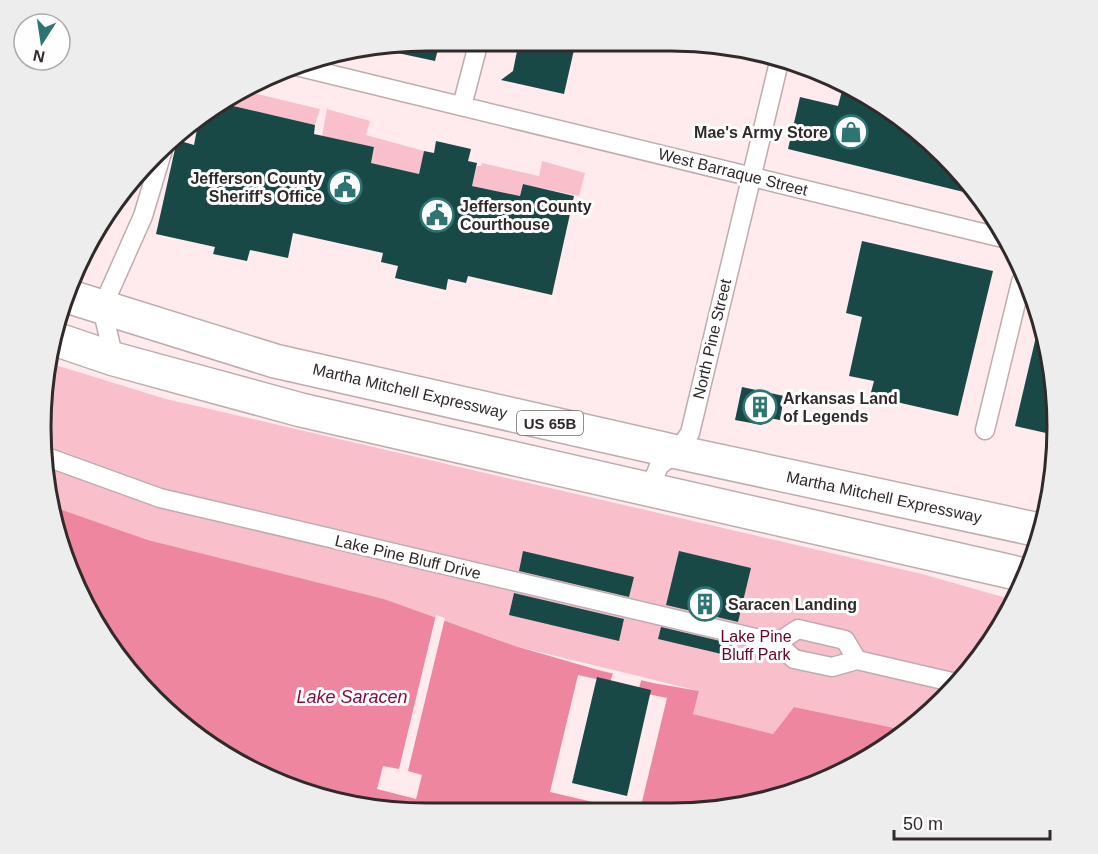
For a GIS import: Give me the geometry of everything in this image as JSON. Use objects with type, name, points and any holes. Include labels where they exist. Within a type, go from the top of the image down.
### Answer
[{"type":"highway","name":"Martha Mitchell Expressway","points":[[74,298],[275,361],[677,452],[1033,529]]},
{"type":"highway","name":"US 65B","points":[[61,341],[114,359],[301,410],[1017,573]]},
{"type":"street","points":[[462,106],[476,51]]},
{"type":"street","name":"North Pine Street","points":[[649,490],[659,466],[677,452],[690,433],[778,67]]},
{"type":"street","name":"West Barraque Street","points":[[311,70],[995,236]]},
{"type":"street","points":[[114,359],[102,308],[132,236],[143,216],[159,163]]},
{"type":"street","points":[[986,430],[1020,287]]},
{"type":"street","name":"Lake Pine Bluff Drive","points":[[53,459],[160,498],[777,643],[794,659],[832,667],[857,660],[948,681]]},
{"type":"street","points":[[777,643],[798,629],[845,640],[857,660]]},
{"type":"green space","points":[[254,93],[320,109],[315,125],[231,106]]},
{"type":"green space","points":[[327,109],[370,121],[366,135],[424,151],[419,174],[371,163],[374,147],[322,136]]},
{"type":"green space","points":[[542,161],[585,173],[579,196],[523,184],[520,196],[472,186],[477,166],[481,166],[482,163],[539,176]]},
{"type":"green space","name":"Lake Pine Bluff Park","points":[[56,365],[166,399],[922,574],[1006,598],[984,636],[954,675],[919,710],[896,728],[794,707],[773,734],[693,714],[699,691],[515,646],[384,599],[148,540],[60,509],[54,476],[51,427]]},
{"type":"water","name":"Lake Saracen","points":[[60,509],[148,540],[384,599],[515,646],[598,670],[699,691],[693,714],[773,734],[794,707],[896,728],[859,753],[815,774],[768,790],[720,800],[671,803],[427,803],[378,800],[330,790],[283,774],[239,753],[198,725],[161,693],[129,656],[101,615],[71,548]]},
{"type":"pier","points":[[436,615],[445,618],[408,771],[422,775],[416,799],[377,789],[383,766],[399,769]]},
{"type":"pier","points":[[614,670],[642,677],[638,692],[667,698],[642,803],[597,803],[550,792],[578,675],[610,682]]},
{"type":"building","points":[[438,51],[435,61],[396,53]]},
{"type":"building","points":[[517,51],[574,51],[564,94],[501,80],[513,71]]},
{"type":"building","points":[[842,92],[880,114],[919,144],[964,192],[788,149],[800,97],[838,106]]},
{"type":"building","points":[[231,106],[315,125],[314,134],[374,147],[371,163],[419,174],[424,151],[434,153],[436,141],[471,149],[468,161],[477,163],[472,186],[520,196],[523,184],[574,196],[552,295],[468,276],[466,283],[448,279],[446,290],[395,278],[398,266],[381,262],[383,253],[293,233],[288,258],[250,250],[247,261],[213,254],[215,247],[156,234],[175,147],[182,142],[194,145],[197,130]]},
{"type":"building","points":[[862,241],[993,271],[958,416],[870,396],[874,381],[849,376],[862,317],[846,313]]},
{"type":"building","points":[[1036,337],[1044,378],[1046,433],[1015,426]]},
{"type":"building","name":"Arkansas Land of Legends","points":[[742,387],[784,396],[780,420],[763,417],[762,425],[735,420]]},
{"type":"building","points":[[523,551],[634,577],[629,597],[519,571]]},
{"type":"building","name":"Saracen Landing","points":[[679,551],[751,568],[738,622],[666,605]]},
{"type":"building","points":[[514,593],[624,619],[619,641],[509,615]]},
{"type":"building","points":[[661,627],[733,644],[730,656],[658,639]]},
{"type":"building","points":[[597,677],[651,690],[627,796],[572,783]]},
{"type":"place","name":"Mae's Army Store","points":[[851,132]]},
{"type":"place","name":"Jefferson County Sheriff's Office","points":[[345,187]]},
{"type":"place","name":"Jefferson County Courthouse","points":[[437,215]]},
{"type":"place","name":"Arkansas Land of Legends","points":[[760,407]]},
{"type":"place","name":"Saracen Landing","points":[[705,604]]}]
